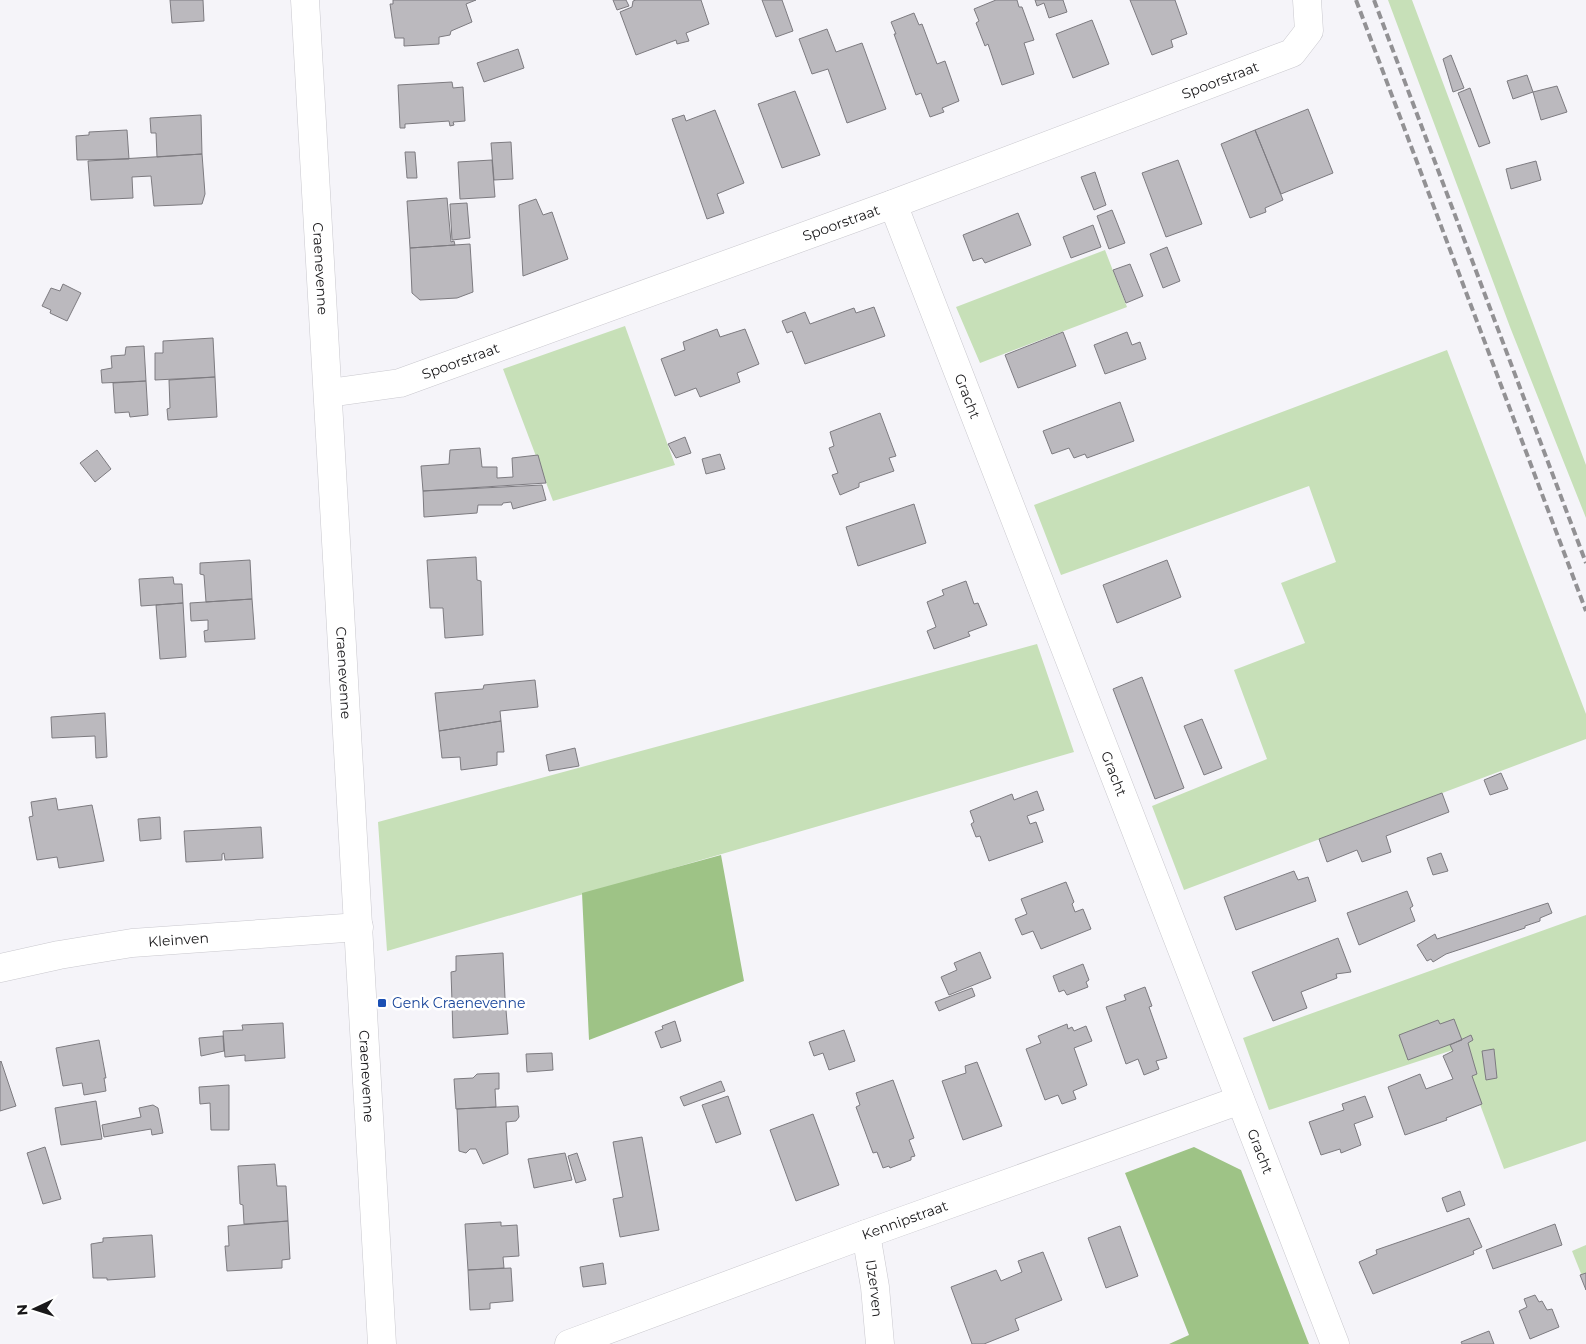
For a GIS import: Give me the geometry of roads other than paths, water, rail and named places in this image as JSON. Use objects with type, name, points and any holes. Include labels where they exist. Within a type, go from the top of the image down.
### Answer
[{"type":"street","name":"Craenevenne","points":[[305,0],[382,1344]]},
{"type":"street","name":"Spoorstraat","points":[[328,393],[400,383],[893,204],[1292,53],[1309,31],[1307,0]]},
{"type":"street","name":"Gracht","points":[[893,204],[1335,1344]]},
{"type":"street","name":"Kleinven","points":[[0,968],[59,955],[132,943],[359,927]]},
{"type":"street","name":"Kennipstraat","points":[[569,1344],[866,1234],[1240,1100]]},
{"type":"street","name":"IJzerven","points":[[866,1234],[875,1287],[880,1344]]},
{"type":"railway","points":[[1356,0],[1586,611]]},
{"type":"railway","points":[[1374,0],[1586,563]]},
{"type":"place","name":"Genk Craenevenne","points":[[382,1003]]}]
